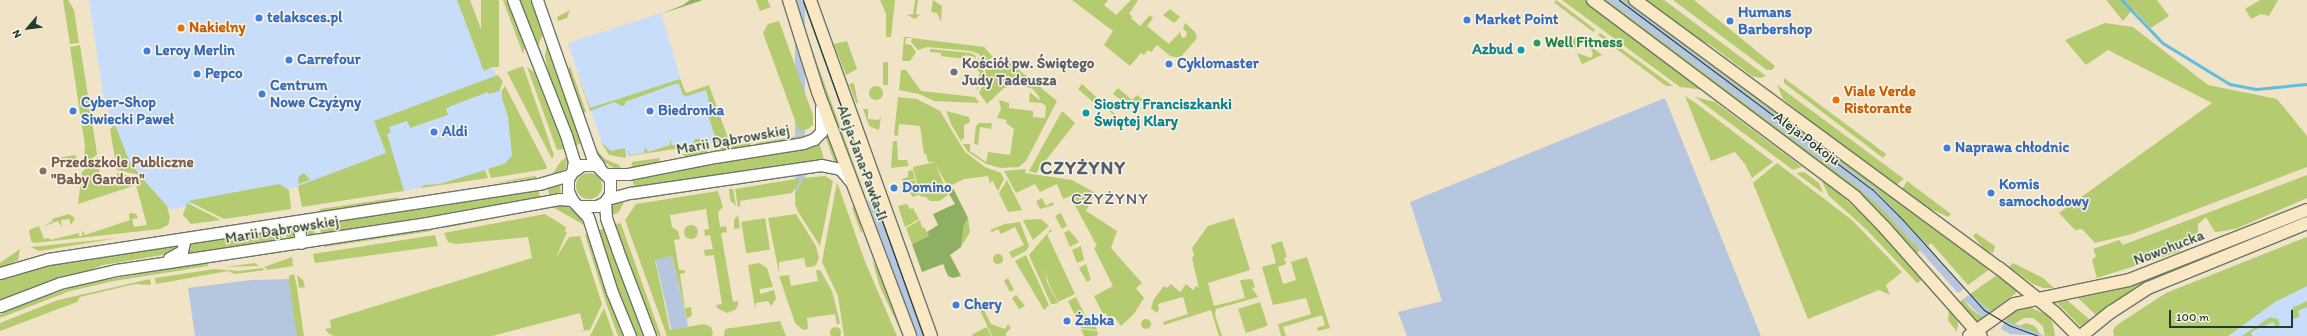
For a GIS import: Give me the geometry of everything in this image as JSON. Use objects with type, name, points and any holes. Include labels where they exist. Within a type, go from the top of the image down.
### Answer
[{"type":"main road","name":"Aleja Jana Pawła II","points":[[789,0],[818,92],[910,336]]},
{"type":"main road","name":"Aleja Jana Pawła II","points":[[810,0],[931,336]]},
{"type":"main road","name":"Aleja Pokoju","points":[[1593,0],[1846,190],[1886,228],[1975,334]]},
{"type":"main road","name":"Aleja Pokoju","points":[[1635,0],[2038,298],[2080,336]]},
{"type":"main road","name":"Nowohucka","points":[[1975,334],[2010,306],[2038,298],[2129,280],[2307,210]]},
{"type":"main road","name":"Nowohucka","points":[[2080,336],[2111,312],[2148,288],[2307,223]]},
{"type":"street","points":[[513,0],[569,146],[574,163],[567,188],[576,203],[588,217],[616,304],[630,336]]},
{"type":"street","points":[[537,0],[592,157],[603,170],[611,185],[606,201],[606,218],[616,249],[650,336]]},
{"type":"street","name":"Marii Dąbrowskiej","points":[[603,170],[617,176],[648,171],[691,161],[811,140],[820,134],[822,126],[818,92]]},
{"type":"street","points":[[571,173],[584,165],[603,170]]},
{"type":"street","points":[[576,203],[592,208],[606,201],[630,193],[821,165],[840,169],[854,187]]},
{"type":"street","name":"Marii Dąbrowskiej","points":[[0,273],[48,259],[542,183],[571,173]]},
{"type":"street","name":"Marii Dąbrowskiej","points":[[0,306],[70,280],[158,263],[301,243],[545,201],[562,199],[576,203]]},
{"type":"street","points":[[298,221],[301,243]]},
{"type":"street","points":[[158,263],[180,252],[185,238]]},
{"type":"shaded area","points":[[89,0],[470,0],[510,116],[514,154],[512,163],[443,184],[402,191],[303,186],[165,210],[129,163],[122,151],[103,94]]},
{"type":"shaded area","points":[[795,0],[805,0],[805,207],[795,207]]},
{"type":"shaded area","points":[[1607,0],[1623,0],[1873,187],[1905,218],[1964,289],[1958,293],[1897,225],[1856,186]]},
{"type":"shaded area","points":[[661,13],[685,94],[707,87],[724,141],[616,157],[603,146],[568,43]]},
{"type":"shaded area","points":[[1665,98],[1761,336],[1407,336],[1398,312],[1442,301],[1410,202]]},
{"type":"shaded area","points":[[875,198],[925,336],[917,336],[867,201]]},
{"type":"shaded area","points":[[2307,237],[2307,336],[2114,336],[2113,330],[2117,325],[2166,293]]},
{"type":"shaded area","points":[[672,256],[688,326],[672,330],[655,260]]},
{"type":"shaded area","points":[[290,279],[298,336],[195,336],[188,288],[251,280]]},
{"type":"shaded area","points":[[1970,294],[1991,311],[1983,318],[1963,299]]},
{"type":"shaded area","points":[[2005,320],[2045,336],[2010,334],[2001,329]]},
{"type":"green space","points":[[63,0],[68,0],[74,10],[79,43],[70,44]]},
{"type":"green space","points":[[457,0],[470,0],[493,61],[490,68],[484,71]]},
{"type":"green space","points":[[481,0],[499,0],[499,67],[481,67]]},
{"type":"green space","points":[[503,0],[507,0],[525,47],[523,54]]},
{"type":"green space","points":[[518,0],[531,0],[543,34],[537,48]]},
{"type":"green space","points":[[690,0],[703,0],[661,14],[683,5]]},
{"type":"green space","points":[[756,0],[767,0],[771,7],[760,11]]},
{"type":"green space","points":[[794,0],[865,195],[862,197],[823,87]]},
{"type":"green space","points":[[880,0],[895,0],[891,37],[886,37],[886,14]]},
{"type":"green space","points":[[915,0],[918,0],[916,14],[920,15],[915,19],[907,15],[913,14]]},
{"type":"green space","points":[[933,0],[942,6],[941,22],[937,13],[931,12]]},
{"type":"green space","points":[[1072,0],[1108,0],[1104,5],[1116,15],[1131,0],[1138,0],[1129,14],[1132,16],[1131,18],[1140,26],[1150,15],[1153,18],[1147,26],[1169,44],[1180,32],[1182,38],[1186,37],[1187,32],[1183,29],[1185,23],[1195,32],[1197,38],[1180,58],[1170,56],[1157,45],[1151,52],[1148,50],[1144,55],[1141,53],[1130,66],[1104,45],[1113,31]]},
{"type":"green space","points":[[1556,0],[1595,29],[1593,32],[1554,2]]},
{"type":"green space","points":[[1562,0],[1585,0],[1705,90],[1680,87]]},
{"type":"green space","points":[[1601,0],[1607,0],[1856,186],[1881,208],[1920,250],[1917,253],[1878,210],[1843,180]]},
{"type":"green space","points":[[1623,0],[1628,0],[1990,269],[1968,285],[1931,243],[1928,246],[1873,187]]},
{"type":"green space","points":[[1643,0],[1664,0],[1766,76],[1760,78],[1752,76],[1709,44],[1698,40]]},
{"type":"green space","points":[[1673,0],[1694,0],[1775,66],[1772,70],[1767,70]]},
{"type":"green space","points":[[2106,0],[2157,0],[2169,16],[2151,28],[2133,9],[2123,21]]},
{"type":"green space","points":[[2260,0],[2278,0],[2269,16],[2261,14],[2251,19],[2245,9]]},
{"type":"green space","points":[[1170,9],[1180,17],[1174,23],[1163,15]]},
{"type":"green space","points":[[570,10],[567,18],[558,21],[557,17]]},
{"type":"green space","points":[[779,21],[813,115],[813,125],[808,129],[799,131],[763,33],[768,24]]},
{"type":"green space","points":[[2105,23],[2133,27],[2208,85],[2277,99],[2307,136],[2307,167],[2132,234],[2095,243],[2082,229],[2075,230],[2059,213],[2212,103],[2108,50],[2086,65],[2065,40]]},
{"type":"green space","points":[[1600,33],[1673,86],[1666,86],[1598,35]]},
{"type":"green space","points":[[1577,36],[1586,42],[1579,42],[1575,49],[1571,40]]},
{"type":"green space","points":[[904,37],[906,37],[905,44],[911,45],[916,52],[910,61],[902,61]]},
{"type":"green space","points":[[912,38],[984,47],[993,57],[985,63],[979,54],[971,51],[927,47],[918,50],[911,42]]},
{"type":"green space","points":[[847,41],[857,69],[846,75],[834,44]]},
{"type":"green space","points":[[547,44],[581,143],[575,146],[550,83],[545,55]]},
{"type":"green space","points":[[80,45],[97,154],[83,168],[85,146],[70,47]]},
{"type":"green space","points":[[1589,45],[1602,55],[1582,64],[1577,53],[1591,58],[1593,54]]},
{"type":"green space","points":[[930,49],[971,53],[976,56],[975,64],[975,57],[965,55],[964,59],[941,56],[941,53],[930,52]]},
{"type":"green space","points":[[978,57],[984,73],[977,91],[977,80],[980,73],[977,69]]},
{"type":"green space","points":[[1003,57],[1057,101],[1026,161],[1019,167],[1001,168],[986,164],[967,151],[951,124],[946,111],[969,117],[970,122],[964,125],[964,138],[961,140],[963,144],[970,144],[970,151],[986,162],[988,152],[1010,155],[1014,129],[1006,123],[1007,120],[997,118],[1001,109],[999,100],[1009,103],[1009,108],[1033,111],[1033,117],[1045,118],[1046,106],[1042,103],[1029,102],[1030,92],[1039,100],[1040,98],[1033,89],[1018,84],[1004,88],[987,104],[979,93],[985,81],[986,65],[992,61],[994,64],[997,63]]},
{"type":"green space","points":[[883,62],[888,62],[888,85],[883,85]]},
{"type":"green space","points":[[523,66],[554,155],[552,159],[507,72]]},
{"type":"green space","points":[[570,66],[586,113],[583,112],[568,70]]},
{"type":"green space","points":[[527,67],[534,72],[565,149],[557,150]]},
{"type":"green space","points":[[575,68],[590,108],[680,79],[686,93],[709,85],[729,141],[717,143],[708,115],[711,111],[706,90],[687,96],[683,95],[679,84],[675,84],[625,102],[625,105],[622,106],[614,102],[590,111]]},
{"type":"green space","points":[[901,70],[906,70],[921,91],[975,97],[979,103],[934,101],[919,94],[899,90]]},
{"type":"green space","points":[[498,75],[503,82],[499,91],[489,94],[488,92],[451,106],[446,109],[448,115],[410,128],[407,121],[389,127],[391,132],[387,134],[404,191],[302,207],[298,186],[386,153],[374,121]]},
{"type":"green space","points":[[1784,78],[1886,154],[1883,158],[1784,83]]},
{"type":"green space","points":[[854,83],[858,103],[856,103],[849,84]]},
{"type":"green space","points":[[1082,84],[1116,115],[1115,116],[1104,106],[1101,109],[1078,89]]},
{"type":"green space","points":[[1777,85],[1904,179],[1894,187],[1783,99]]},
{"type":"green space","points":[[505,86],[547,167],[546,169],[491,178],[488,169],[506,163],[512,155],[508,117],[502,98],[502,90]]},
{"type":"green space","points":[[873,86],[879,86],[883,90],[883,96],[879,100],[873,100],[869,96],[869,90]]},
{"type":"green space","points":[[1118,88],[1132,100],[1137,95],[1143,100],[1135,107],[1129,106],[1113,94]]},
{"type":"green space","points":[[1685,96],[1773,162],[1752,178],[1745,164],[1735,152],[1711,161]]},
{"type":"green space","points":[[898,97],[917,99],[940,111],[965,152],[985,167],[1001,173],[1004,179],[998,191],[992,180],[990,184],[988,176],[964,179],[948,187],[936,165],[948,195],[939,201],[930,201],[926,197],[920,196],[913,167],[935,162],[928,162],[926,154],[924,154],[920,126],[899,124],[898,136],[894,135]]},
{"type":"green space","points":[[1695,97],[1715,102],[1802,167],[1793,170]]},
{"type":"green space","points":[[863,109],[868,109],[868,119],[879,120],[881,116],[879,130],[869,126]]},
{"type":"green space","points":[[1062,111],[1075,123],[1036,173],[1029,171]]},
{"type":"green space","points":[[979,123],[992,123],[991,129],[980,127],[978,145],[974,144],[976,126]]},
{"type":"green space","points":[[113,126],[116,127],[130,163],[140,175],[117,170],[110,129]]},
{"type":"green space","points":[[827,132],[839,163],[834,161],[825,136]]},
{"type":"green space","points":[[800,136],[810,137],[758,145],[756,143]]},
{"type":"green space","points":[[670,139],[672,145],[692,145],[695,139],[704,139],[708,144],[629,156],[629,150],[630,155],[644,153],[645,147],[648,152],[670,145]]},
{"type":"green space","points":[[893,141],[897,141],[898,160],[907,160],[909,166],[891,168]]},
{"type":"green space","points":[[601,142],[611,151],[625,148],[626,158],[609,155]]},
{"type":"green space","points":[[819,142],[824,159],[634,187],[632,178],[699,164],[806,147]]},
{"type":"green space","points":[[751,143],[750,146],[722,150],[719,148]]},
{"type":"green space","points":[[595,148],[605,159],[619,165],[622,170],[615,169],[601,160]]},
{"type":"green space","points":[[708,150],[705,153],[686,157],[682,154]]},
{"type":"green space","points":[[75,155],[78,161],[59,163],[58,158]]},
{"type":"green space","points":[[97,157],[102,186],[119,184],[117,173],[143,179],[167,206],[170,218],[168,225],[160,229],[34,243],[31,241],[29,230],[39,226],[44,239],[49,238],[50,240],[79,233],[79,236],[82,236],[82,230],[85,235],[130,220],[129,214],[131,213],[136,214],[138,218],[132,219],[134,227],[147,225],[136,185],[78,204],[82,172]]},
{"type":"green space","points":[[567,157],[566,169],[551,176],[561,161]]},
{"type":"green space","points":[[660,158],[658,164],[631,169],[632,162]]},
{"type":"green space","points":[[1777,163],[1852,220],[1902,272],[1886,285],[1890,295],[1879,290],[1808,319],[1753,183]]},
{"type":"green space","points":[[820,169],[828,171],[730,186],[732,182]]},
{"type":"green space","points":[[1026,169],[1025,173],[1072,180],[1095,193],[1086,211],[1117,231],[1111,248],[1142,283],[1136,288],[1144,298],[1133,315],[1121,326],[1114,316],[1108,318],[1106,313],[1103,314],[1094,296],[1113,286],[1094,248],[1097,246],[1070,196],[1063,199],[1057,184],[1040,192],[1035,184],[1016,193],[1004,171]]},
{"type":"green space","points":[[485,170],[488,178],[421,188],[424,185],[440,184]]},
{"type":"green space","points":[[913,170],[915,179],[902,181],[902,179],[908,177],[908,171]]},
{"type":"green space","points":[[1804,172],[1819,183],[1823,193],[1796,173]]},
{"type":"green space","points":[[304,173],[310,180],[298,184],[299,176]]},
{"type":"green space","points":[[589,173],[598,177],[602,186],[598,195],[589,199],[580,195],[576,186],[580,177]]},
{"type":"green space","points":[[2307,175],[2307,198],[2238,228],[2224,231],[2215,232],[2206,217],[2198,224],[2198,239],[2178,252],[2097,278],[2092,260],[2096,256],[2093,249],[2119,240],[2123,245]]},
{"type":"green space","points":[[535,176],[537,178],[488,184]]},
{"type":"green space","points":[[825,176],[833,181],[820,246],[797,210],[795,194],[804,178]]},
{"type":"green space","points":[[802,178],[792,193],[740,201],[740,206],[738,207],[735,189]]},
{"type":"green space","points":[[915,180],[919,195],[912,197],[911,193],[908,194],[904,182]]},
{"type":"green space","points":[[1007,180],[1022,210],[1008,212],[999,193]]},
{"type":"green space","points":[[1907,181],[1951,214],[1948,217],[1918,203],[1901,191]]},
{"type":"green space","points":[[837,182],[864,259],[897,336],[844,336],[838,296],[822,262]]},
{"type":"green space","points":[[1822,182],[1830,185],[1868,220],[1922,280],[1917,283],[1867,230],[1829,196]]},
{"type":"green space","points":[[279,184],[289,190],[291,209],[224,219],[188,201]]},
{"type":"green space","points":[[560,185],[561,194],[549,195],[548,186]]},
{"type":"green space","points":[[714,185],[716,187],[636,200],[635,197]]},
{"type":"green space","points":[[952,186],[968,218],[964,225],[961,247],[950,255],[961,276],[953,278],[948,276],[943,264],[922,272],[912,244],[929,236],[927,232],[938,225],[933,214],[955,204],[949,194],[949,188]]},
{"type":"green space","points":[[538,188],[540,197],[321,235],[319,222]]},
{"type":"green space","points":[[729,189],[733,189],[736,206],[730,200]]},
{"type":"green space","points":[[718,191],[723,207],[718,212],[720,227],[726,226],[727,232],[721,233],[733,302],[738,301],[738,306],[735,310],[727,313],[717,308],[716,305],[722,304],[714,255],[705,256],[704,250],[713,249],[710,235],[705,236],[704,230],[709,229],[706,209],[670,215],[672,227],[678,231],[680,239],[674,240],[679,270],[685,270],[685,273],[680,274],[685,308],[691,307],[692,315],[687,319],[672,256],[655,260],[670,330],[704,324],[711,327],[713,333],[712,336],[667,336],[625,220],[636,204]]},
{"type":"green space","points":[[401,197],[395,200],[320,212],[320,209]]},
{"type":"green space","points":[[626,198],[619,212],[611,216],[613,204]]},
{"type":"green space","points":[[1042,198],[1046,206],[1052,202],[1054,205],[1040,209],[1036,201]]},
{"type":"green space","points":[[187,203],[221,220],[191,224],[183,215]]},
{"type":"green space","points":[[560,204],[567,206],[578,214],[584,225],[551,206]]},
{"type":"green space","points":[[907,204],[910,209],[913,208],[919,219],[905,227],[898,206]]},
{"type":"green space","points":[[856,205],[862,232],[861,233],[852,208]]},
{"type":"green space","points":[[542,207],[540,209],[445,228],[448,224]]},
{"type":"green space","points":[[1061,213],[1067,226],[1062,229],[1055,216]]},
{"type":"green space","points":[[69,214],[75,218],[71,225],[69,219],[61,220],[62,227],[58,221],[42,227],[53,221],[52,219]]},
{"type":"green space","points":[[545,214],[566,227],[565,232],[567,232],[556,258],[569,237],[580,236],[602,304],[590,330],[575,332],[584,330],[580,313],[492,336],[329,336],[335,335],[329,334],[325,329],[331,328],[330,320],[532,258],[528,237],[456,244],[448,242],[444,233]]},
{"type":"green space","points":[[796,214],[816,246],[819,258],[816,265],[811,267],[806,267],[804,258],[779,262],[779,273],[768,218]]},
{"type":"green space","points":[[738,215],[740,228],[734,229],[734,220]]},
{"type":"green space","points":[[765,218],[770,250],[746,253],[741,222]]},
{"type":"green space","points":[[968,218],[970,232],[961,247],[964,225]]},
{"type":"green space","points":[[1234,218],[1250,270],[1208,283],[1214,306],[1245,298],[1240,280],[1252,279],[1255,287],[1252,288],[1258,297],[1216,309],[1215,315],[1222,336],[1219,336],[1211,310],[1164,325],[1163,322],[1188,314],[1183,297],[1158,304],[1159,309],[1157,313],[1151,308],[1154,299],[1164,286],[1167,288],[1171,284],[1180,292],[1186,284],[1193,290],[1196,286],[1199,288],[1192,258],[1194,255],[1192,248],[1208,226]]},
{"type":"green space","points":[[1041,219],[1049,226],[1033,240],[1023,220]]},
{"type":"green space","points":[[920,220],[922,228],[924,227],[929,236],[912,244],[906,228]]},
{"type":"green space","points":[[1020,222],[1029,246],[1026,251],[1012,258],[1009,252],[1024,245],[1015,227],[1001,234],[998,229],[992,232],[990,230],[1005,224]]},
{"type":"green space","points":[[314,223],[315,236],[309,236],[305,227]]},
{"type":"green space","points":[[619,223],[621,224],[661,336],[658,336],[624,252],[614,225]]},
{"type":"green space","points":[[691,225],[696,227],[698,232],[696,237],[691,239],[686,237],[684,232],[686,227]]},
{"type":"green space","points":[[285,227],[295,230],[293,239],[287,240]]},
{"type":"green space","points":[[280,228],[282,241],[183,255],[189,243]]},
{"type":"green space","points":[[428,228],[432,231],[324,247],[324,244]]},
{"type":"green space","points":[[604,228],[622,278],[647,336],[633,336],[598,231]]},
{"type":"green space","points":[[1051,229],[1052,231],[1047,234],[1075,294],[1058,302],[1048,282],[1045,268],[1047,282],[1058,303],[1054,304],[1051,304],[1029,255]]},
{"type":"green space","points":[[1069,230],[1079,242],[1070,247],[1064,233]]},
{"type":"green space","points":[[1976,233],[1995,246],[1993,253],[1985,250],[1973,236]]},
{"type":"green space","points":[[587,234],[623,336],[618,336],[606,303],[585,235]]},
{"type":"green space","points":[[435,235],[438,246],[315,263],[313,254]]},
{"type":"green space","points":[[2307,237],[2307,286],[2275,302],[2228,336],[2114,336],[2113,330],[2117,325],[2166,293]]},
{"type":"green space","points":[[118,238],[39,251],[31,247]]},
{"type":"green space","points":[[1282,241],[1287,257],[1284,258],[1286,264],[1278,267],[1283,284],[1296,280],[1291,262],[1307,257],[1330,328],[1318,331],[1317,328],[1325,325],[1322,315],[1283,327],[1286,336],[1281,336],[1278,324],[1311,314],[1306,298],[1273,305],[1262,267],[1276,263],[1271,245]]},
{"type":"green space","points":[[179,244],[168,254],[103,265],[0,304],[0,280],[10,275],[47,264]]},
{"type":"green space","points":[[1081,246],[1084,260],[1077,263],[1072,250]]},
{"type":"green space","points":[[20,249],[18,260],[0,268],[0,263]]},
{"type":"green space","points":[[996,254],[1000,254],[1003,259],[1000,264],[996,264],[993,261],[993,257]]},
{"type":"green space","points":[[1026,255],[1049,305],[1044,310],[1015,261]]},
{"type":"green space","points":[[292,257],[293,266],[268,270],[264,267]]},
{"type":"green space","points":[[872,260],[880,273],[905,336],[903,336],[880,287]]},
{"type":"green space","points":[[207,262],[208,266],[114,281],[70,291],[0,318],[0,314],[23,304],[82,284]]},
{"type":"green space","points":[[255,263],[259,266],[226,267]]},
{"type":"green space","points":[[759,263],[767,268],[773,287],[760,289],[760,294],[774,290],[776,299],[771,306],[768,301],[756,303],[755,308],[748,265]]},
{"type":"green space","points":[[2013,263],[2043,278],[2054,288],[2043,288],[2033,284],[2009,267]]},
{"type":"green space","points":[[1086,264],[1091,280],[1087,282],[1079,268]]},
{"type":"green space","points":[[262,268],[265,270],[235,274],[228,271],[156,284],[155,278],[215,269],[238,271]]},
{"type":"green space","points":[[816,270],[820,270],[832,291],[840,323],[837,325],[835,314],[807,318],[808,329],[803,330],[795,323],[779,276],[789,275],[791,286],[818,281]]},
{"type":"green space","points":[[294,274],[304,336],[297,336],[289,283],[289,276]]},
{"type":"green space","points":[[297,275],[303,280],[305,287],[299,288]]},
{"type":"green space","points":[[1997,275],[2019,291],[1991,311],[1970,294]]},
{"type":"green space","points":[[1008,278],[1014,290],[1010,292],[1004,281]]},
{"type":"green space","points":[[150,279],[151,285],[135,284],[80,297],[77,302],[0,331],[0,323],[58,300]]},
{"type":"green space","points":[[2153,279],[2096,315],[2078,298],[2117,290]]},
{"type":"green space","points":[[1016,295],[1025,306],[1019,309],[1012,298]]},
{"type":"green space","points":[[1076,297],[1091,327],[1095,325],[1097,330],[1081,328],[1068,301]]},
{"type":"green space","points":[[1963,299],[1970,308],[1983,318],[1977,322],[1960,302]]},
{"type":"green space","points":[[2067,300],[2090,320],[2081,327],[2056,302]]},
{"type":"green space","points":[[2307,301],[2307,307],[2298,311],[2300,317],[2291,319],[2292,308]]},
{"type":"green space","points":[[980,302],[991,324],[1005,329],[1008,324],[1011,328],[1006,333],[1006,336],[992,336],[977,304]]},
{"type":"green space","points":[[1260,302],[1268,326],[1246,333],[1238,309]]},
{"type":"green space","points":[[2029,307],[2048,315],[2053,324],[2055,336],[2045,336],[2043,326],[2033,318],[2024,318],[2014,324],[2005,320],[2015,310]]},
{"type":"green space","points":[[604,308],[614,336],[590,336]]},
{"type":"green space","points":[[1949,311],[1958,322],[1957,332],[1948,320]]},
{"type":"green space","points":[[2270,317],[2278,319],[2280,325],[2276,327],[2273,322],[2251,332],[2252,336],[2242,336]]},
{"type":"green space","points":[[1144,319],[1148,319],[1150,320],[1150,328],[1144,329],[1141,326],[1141,322]]},
{"type":"green space","points":[[780,321],[786,336],[724,336],[725,329]]},
{"type":"green space","points":[[2026,323],[2035,326],[2040,334],[2019,326]]},
{"type":"green space","points":[[833,327],[837,327],[839,328],[839,336],[833,337],[830,334],[830,330]]},
{"type":"green space","points":[[987,327],[991,336],[972,336],[973,334]]},
{"type":"green space","points":[[1081,329],[1097,331],[1097,336],[1084,336]]},
{"type":"waterway","points":[[2122,0],[2163,43],[2230,84],[2256,89],[2307,84]]},
{"type":"tram line","points":[[803,0],[923,336]]},
{"type":"tram line","points":[[1619,0],[1872,189],[1903,220],[1984,310],[2011,326],[2039,336]]},
{"type":"place","name":"telaksces.pl","points":[[259,18]]},
{"type":"place","name":"Market Point","points":[[1467,20]]},
{"type":"place","name":"Humans Barbershop","points":[[1730,21]]},
{"type":"place","name":"Nakielny","points":[[181,28]]},
{"type":"place","name":"Well Fitness","points":[[1537,43]]},
{"type":"place","name":"Azbud","points":[[1521,50]]},
{"type":"place","name":"Leroy Merlin","points":[[147,51]]},
{"type":"place","name":"Carrefour","points":[[289,60]]},
{"type":"place","name":"Cyklomaster","points":[[1169,64]]},
{"type":"place","name":"Kościół pw. Świętego Judy Tadeusza","points":[[954,72]]},
{"type":"place","name":"Pepco","points":[[197,74]]},
{"type":"place","name":"Centrum Nowe Czyżyny","points":[[262,94]]},
{"type":"place","name":"Viale Verde Ristorante","points":[[1836,100]]},
{"type":"place","name":"Cyber-Shop Siwiecki Paweł","points":[[73,111]]},
{"type":"place","name":"Biedronka","points":[[650,111]]},
{"type":"place","name":"Siostry Franciszkanki Świętej Klary","points":[[1086,113]]},
{"type":"place","name":"Aldi","points":[[434,132]]},
{"type":"place","name":"Naprawa chłodnic","points":[[1947,148]]},
{"type":"place","name":"Przedszkole Publiczne \"Baby Garden\"","points":[[43,171]]},
{"type":"place","name":"Domino","points":[[894,188]]},
{"type":"place","name":"Komis samochodowy","points":[[1991,193]]},
{"type":"place","name":"Chery","points":[[956,305]]},
{"type":"place","name":"Żabka","points":[[1067,321]]},
{"type":"district","name":"CZYŻYNY","points":[[1083,168]]},
{"type":"district","name":"CZYŻYNY","points":[[1110,199]]}]
